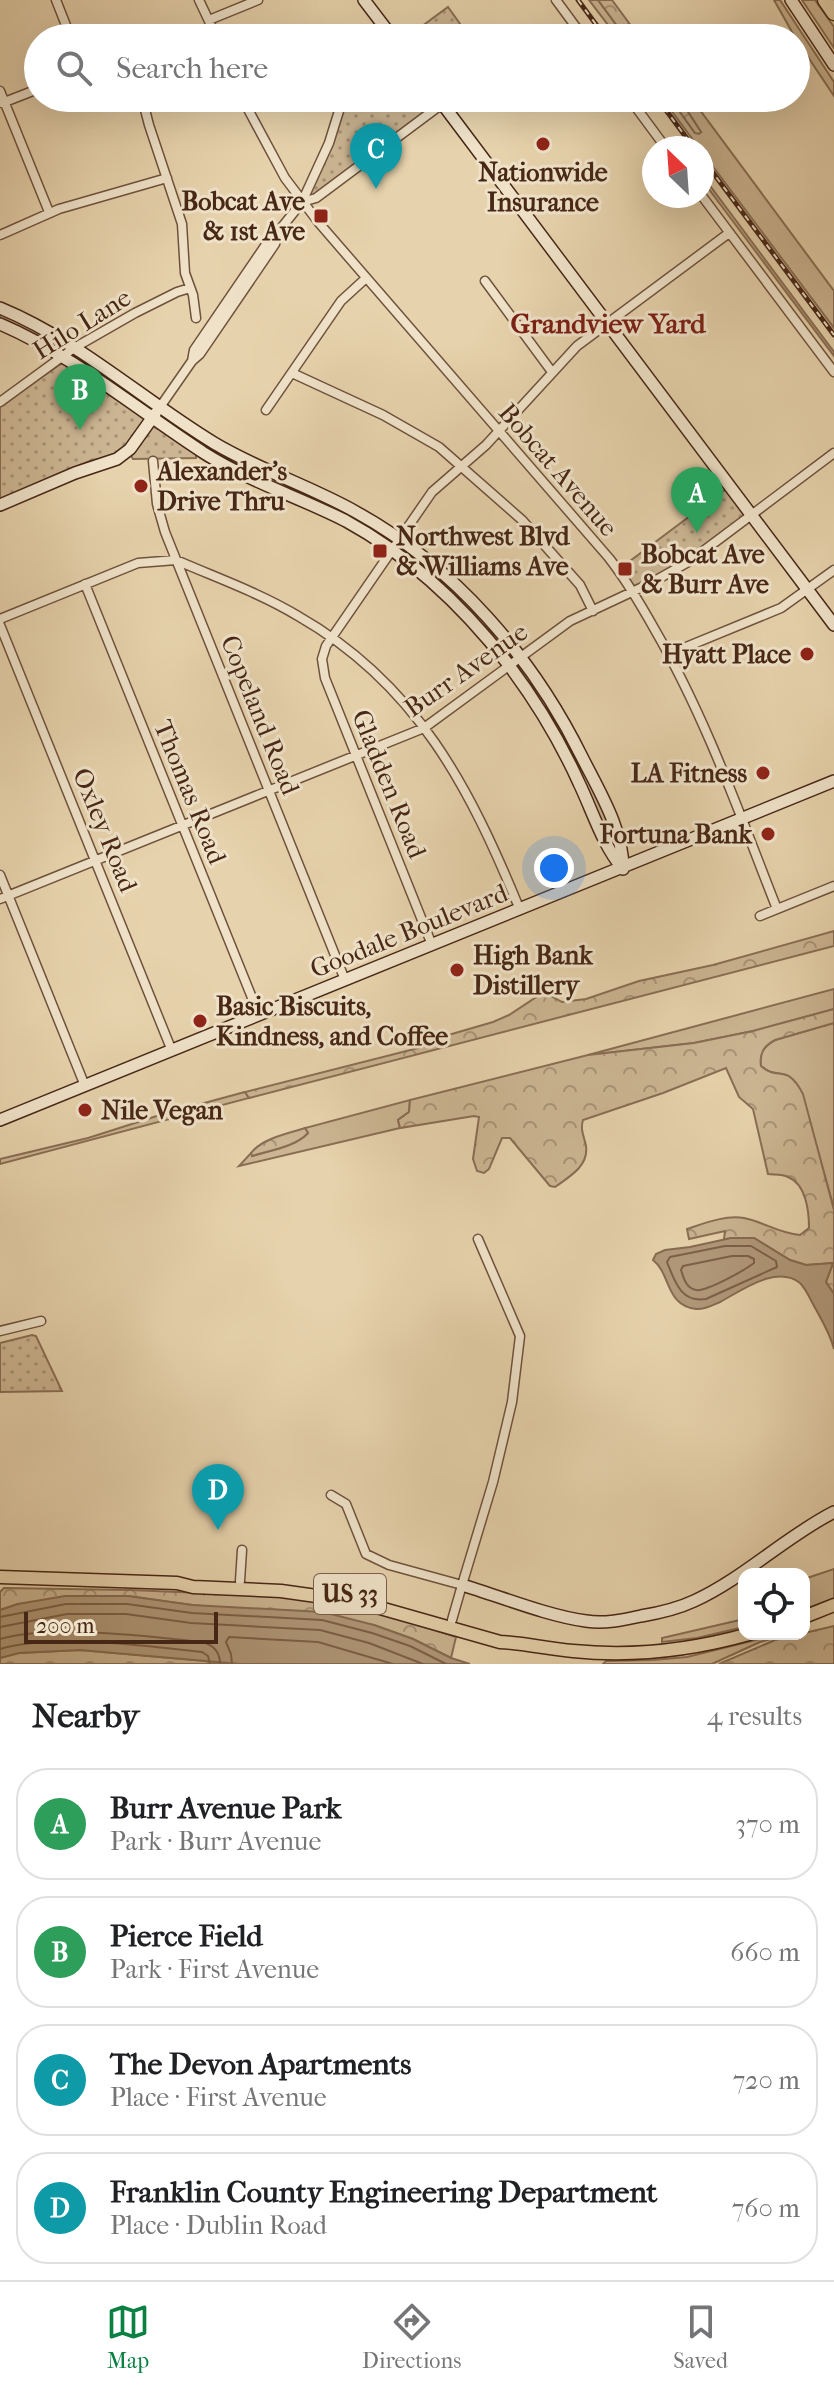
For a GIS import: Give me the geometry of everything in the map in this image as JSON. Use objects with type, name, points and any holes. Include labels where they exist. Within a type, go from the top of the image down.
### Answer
[{"type":"highway","points":[[825,0],[834,13]]},
{"type":"main road","points":[[364,0],[382,24]]},
{"type":"main road","points":[[791,0],[807,24]]},
{"type":"main road","points":[[810,29],[834,65]]},
{"type":"main road","points":[[448,112],[834,625]]},
{"type":"main road","points":[[0,308],[74,348],[229,451],[354,511],[400,539],[464,593],[521,657],[551,701],[599,791],[623,848],[623,869]]},
{"type":"main road","points":[[0,324],[51,350],[223,465],[347,522],[392,550],[446,595],[510,667],[563,750],[609,852],[623,869]]},
{"type":"main road","points":[[0,505],[117,459],[130,449],[160,407]]},
{"type":"main road","name":"Goodale Boulevard","points":[[0,1120],[834,781]]},
{"type":"main road","points":[[462,1585],[578,1620],[610,1622],[633,1618],[680,1607],[703,1596],[792,1536],[834,1512]]},
{"type":"main road","name":"US 33","points":[[0,1577],[177,1583],[193,1587],[281,1591],[359,1602],[500,1642],[576,1652],[631,1653],[681,1649],[738,1636]]},
{"type":"main road","name":"US 33","points":[[177,1583],[193,1580],[240,1581],[329,1589],[452,1620],[517,1642]]},
{"type":"main road","points":[[810,1615],[834,1605]]},
{"type":"main road","points":[[810,1617],[834,1614]]},
{"type":"street","points":[[56,0],[65,24]]},
{"type":"street","points":[[199,0],[211,24]]},
{"type":"street","points":[[209,20],[258,0]]},
{"type":"street","points":[[556,0],[574,24]]},
{"type":"street","points":[[0,91],[2,103],[49,212]]},
{"type":"street","points":[[2,103],[24,94]]},
{"type":"street","points":[[146,112],[182,224],[185,273],[196,318]]},
{"type":"street","name":"Bobcat Avenue","points":[[249,112],[302,202],[365,279],[609,558],[633,592],[698,710],[777,909]]},
{"type":"street","points":[[160,407],[192,361],[194,350],[269,240],[302,202],[329,143],[339,112]]},
{"type":"street","points":[[302,202],[316,198],[426,112]]},
{"type":"street","points":[[639,112],[657,136]]},
{"type":"street","points":[[0,235],[49,212],[167,178]]},
{"type":"street","points":[[711,208],[834,372]]},
{"type":"street","points":[[332,637],[432,492],[498,432],[585,339],[729,233]]},
{"type":"street","points":[[266,410],[341,301],[365,279]]},
{"type":"street","points":[[485,281],[552,372]]},
{"type":"street","name":"Hilo Lane","points":[[0,402],[74,348],[135,313],[190,288]]},
{"type":"street","points":[[292,373],[383,415],[439,447],[522,520],[580,585],[593,611]]},
{"type":"street","name":"Burr Avenue","points":[[4,897],[424,728],[570,621],[690,561],[834,453]]},
{"type":"street","name":"Copeland Road","points":[[153,461],[157,504],[165,532],[345,980]]},
{"type":"street","points":[[0,619],[138,563],[176,560],[295,614],[332,637],[373,669],[424,728],[468,795],[520,910]]},
{"type":"street","points":[[669,654],[781,608],[834,570]]},
{"type":"street","name":"Thomas Road","points":[[85,584],[259,1015]]},
{"type":"street","name":"Oxley Road","points":[[0,625],[172,1051]]},
{"type":"street","name":"Gladden Road","points":[[332,637],[324,650],[323,674],[432,945]]},
{"type":"street","points":[[0,875],[4,897],[85,1086]]},
{"type":"street","points":[[760,916],[834,886]]},
{"type":"street","points":[[452,1620],[493,1482],[512,1402],[520,1336],[478,1239]]},
{"type":"street","points":[[0,1331],[41,1321]]},
{"type":"street","points":[[331,1495],[346,1504],[366,1554],[389,1565],[462,1585]]},
{"type":"street","points":[[240,1581],[242,1550]]},
{"type":"green space","points":[[589,0],[598,0],[616,24],[607,24]]},
{"type":"green space","points":[[598,0],[612,0],[630,24],[616,24]]},
{"type":"green space","points":[[774,0],[780,0],[796,24],[788,24]]},
{"type":"green space","points":[[802,0],[815,0],[834,27],[834,48]]},
{"type":"green space","points":[[448,7],[460,24],[425,24]]},
{"type":"green space","points":[[810,46],[834,82],[834,96],[810,60]]},
{"type":"green space","points":[[337,112],[430,112],[316,198],[302,202]]},
{"type":"green space","points":[[672,112],[680,112],[695,133],[701,132],[688,112],[701,112],[834,291],[834,328],[714,168],[714,136],[690,136]]},
{"type":"green space","points":[[680,112],[688,112],[701,132],[695,133]]},
{"type":"green space","points":[[714,191],[834,352],[834,356],[714,196]]},
{"type":"green space","points":[[0,308],[16,315],[213,442],[304,486],[424,558],[521,657],[599,791],[623,869],[566,755],[485,636],[392,550],[223,465],[111,390],[0,324]]},
{"type":"green space","points":[[62,363],[196,453],[196,458],[133,459],[130,454],[92,460],[0,499],[0,406]]},
{"type":"green space","points":[[730,486],[751,515],[712,545],[633,592],[618,570]]},
{"type":"green space","points":[[834,931],[834,946],[249,1098],[245,1092],[438,1043],[438,1038],[509,1015],[544,992],[562,1002],[586,999],[639,981],[713,965]]},
{"type":"green space","points":[[834,989],[834,1009],[753,1031],[694,1043],[588,1055]]},
{"type":"green space","points":[[834,1009],[834,1023],[775,1040],[768,1045],[763,1050],[761,1066],[792,1078],[803,1094],[834,1210],[834,1294],[826,1282],[833,1263],[806,1265],[790,1260],[754,1238],[724,1239],[725,1231],[689,1239],[687,1229],[730,1218],[744,1218],[800,1235],[809,1228],[807,1206],[799,1186],[786,1176],[768,1174],[753,1109],[739,1097],[726,1068],[583,1120],[584,1159],[577,1170],[555,1187],[550,1186],[510,1138],[502,1138],[489,1169],[484,1173],[477,1171],[473,1159],[479,1117],[400,1128],[398,1120],[409,1112],[410,1100],[588,1055],[694,1043]]},
{"type":"green space","points":[[834,1023],[833,1205],[802,1094],[787,1075],[773,1073],[761,1066],[761,1057],[763,1050],[775,1040]]},
{"type":"green space","points":[[245,1092],[249,1098],[0,1164],[0,1159],[88,1138]]},
{"type":"green space","points":[[410,1100],[409,1112],[398,1120],[400,1128],[239,1166],[251,1153],[253,1156],[296,1142],[308,1133],[305,1128]]},
{"type":"green space","points":[[305,1128],[308,1133],[296,1142],[252,1156],[256,1148],[269,1140]]},
{"type":"green space","points":[[36,1336],[62,1391],[0,1392],[0,1343]]},
{"type":"green space","points":[[834,1569],[834,1600],[810,1607],[810,1577]]},
{"type":"green space","points":[[4,1588],[277,1596],[365,1608],[456,1637],[451,1658],[413,1639],[374,1625],[128,1596],[18,1604],[0,1610],[0,1592]]},
{"type":"green space","points":[[738,1620],[738,1628],[697,1638],[662,1642],[662,1638]]},
{"type":"green space","points":[[834,1626],[834,1664],[719,1664],[775,1640],[810,1640],[810,1632]]},
{"type":"green space","points":[[767,1640],[712,1664],[603,1664],[606,1661],[687,1657]]},
{"type":"green space","points":[[80,1650],[240,1664],[0,1664],[0,1658],[18,1653]]},
{"type":"water","points":[[731,1238],[754,1238],[790,1260],[806,1265],[833,1263],[826,1282],[834,1294],[834,1349],[806,1290],[791,1278],[781,1276],[759,1281],[702,1309],[679,1302],[653,1260],[656,1254]]},
{"type":"water","points":[[65,1596],[128,1596],[192,1605],[323,1612],[374,1625],[470,1664],[240,1664],[80,1650],[19,1653],[0,1658],[0,1610]]},
{"type":"railway","points":[[578,0],[596,24]]},
{"type":"railway","points":[[667,112],[685,136]]},
{"type":"railway","points":[[714,174],[834,335]]},
{"type":"place","name":"Nationwide Insurance","points":[[543,144]]},
{"type":"place","name":"The Devon Apartments","points":[[376,189]]},
{"type":"place","name":"Bobcat Ave & 1st Ave","points":[[321,216]]},
{"type":"place","name":"Pierce Field","points":[[80,430]]},
{"type":"place","name":"Alexander's Drive Thru","points":[[141,486]]},
{"type":"place","name":"Burr Avenue Park","points":[[697,533]]},
{"type":"place","name":"Northwest Blvd & Williams Ave","points":[[380,551]]},
{"type":"place","name":"Bobcat Ave & Burr Ave","points":[[625,569]]},
{"type":"place","name":"Hyatt Place","points":[[807,654]]},
{"type":"place","name":"LA Fitness","points":[[763,773]]},
{"type":"place","name":"Fortuna Bank","points":[[768,834]]},
{"type":"place","name":"High Bank Distillery","points":[[457,970]]},
{"type":"place","name":"Basic Biscuits, Kindness, and Coffee","points":[[200,1021]]},
{"type":"place","name":"Nile Vegan","points":[[85,1110]]},
{"type":"place","name":"Franklin County Engineering Department","points":[[218,1530]]},
{"type":"district","name":"Grandview Yard","points":[[608,323]]}]
